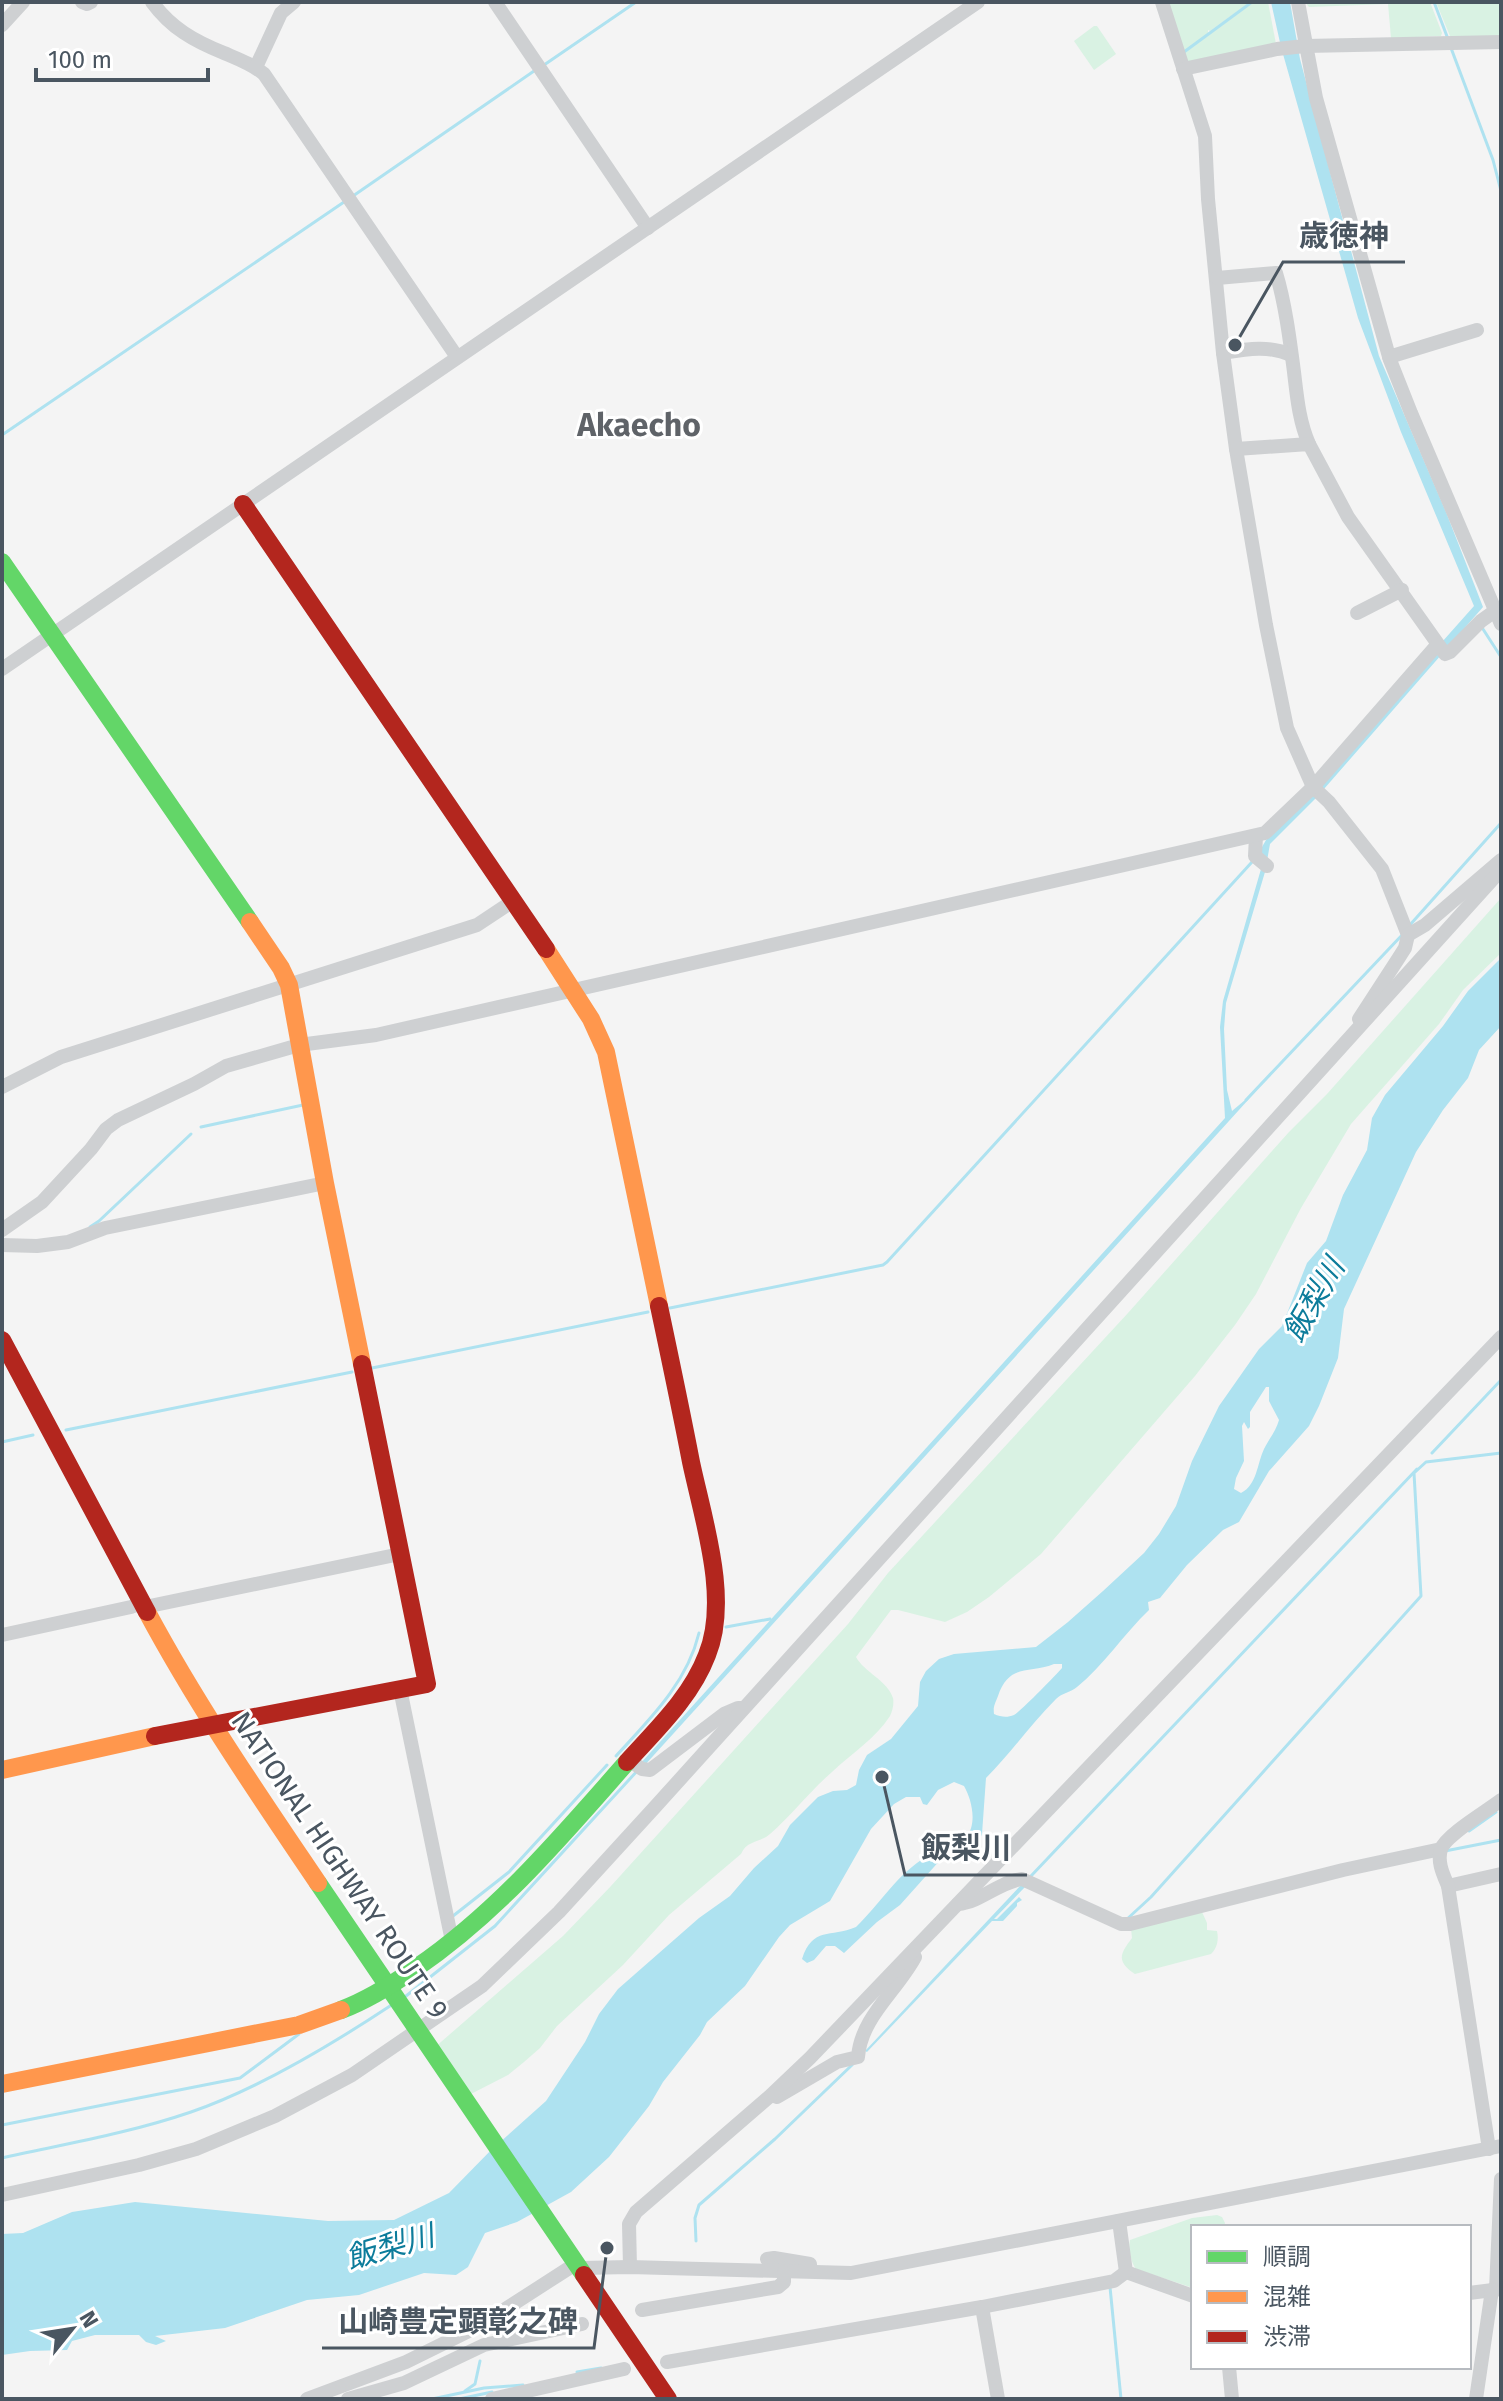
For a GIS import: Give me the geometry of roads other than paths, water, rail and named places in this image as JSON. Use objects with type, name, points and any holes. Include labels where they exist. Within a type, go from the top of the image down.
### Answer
[{"type":"main road","points":[[2,2084],[318,2020],[346,2009],[407,1975],[511,1891],[678,1706],[697,1679],[713,1639],[715,1590],[702,1511],[611,1069],[599,1036],[557,965],[243,504]]},
{"type":"main road","points":[[2,562],[281,968],[289,985],[325,1183],[427,1684],[211,1724],[2,1770]]},
{"type":"main road","name":"NATIONAL HIGHWAY ROUTE 9","points":[[2,1340],[211,1724],[668,2399]]},
{"type":"street","points":[[2,25],[23,2]]},
{"type":"street","points":[[82,2],[91,2]]},
{"type":"street","points":[[152,2],[171,26],[256,67],[264,74],[457,357]]},
{"type":"street","points":[[495,2],[648,228]]},
{"type":"street","points":[[2,669],[978,2]]},
{"type":"street","points":[[1162,2],[1205,136],[1223,353],[1236,449],[1267,632],[1287,728],[1316,790],[1378,862],[1408,935],[1405,948],[1354,1026],[1355,1033]]},
{"type":"street","points":[[1217,278],[1276,273],[1302,429],[1348,517],[1440,648],[1450,652],[1481,621],[1498,618],[1389,357],[1302,46],[1298,2]]},
{"type":"street","points":[[256,67],[287,4]]},
{"type":"street","points":[[1183,69],[1302,46],[1501,42]]},
{"type":"street","points":[[1389,357],[1477,330]]},
{"type":"street","points":[[1223,353],[1265,348],[1291,355]]},
{"type":"street","points":[[1236,449],[1309,444]]},
{"type":"street","points":[[1357,613],[1402,590]]},
{"type":"street","points":[[2,1230],[42,1202],[106,1129],[118,1120],[226,1066],[299,1045],[376,1035],[1256,836],[1271,829],[1316,790],[1440,648]]},
{"type":"street","points":[[1256,836],[1260,861]]},
{"type":"street","points":[[1408,935],[1425,925],[1501,860]]},
{"type":"street","points":[[2,2195],[139,2165],[196,2149],[275,2116],[352,2075],[482,1986],[559,1912],[1501,870]]},
{"type":"street","points":[[2,1087],[61,1057],[477,925],[513,901]]},
{"type":"street","points":[[2,1245],[58,1244],[105,1228],[325,1183]]},
{"type":"street","points":[[630,2267],[629,2224],[632,2218],[810,2058],[1499,1339]]},
{"type":"street","points":[[2,1635],[400,1554]]},
{"type":"street","points":[[400,1689],[452,1941]]},
{"type":"street","points":[[629,1760],[642,1769],[650,1770],[724,1714],[743,1709]]},
{"type":"street","points":[[307,2399],[406,2362],[479,2326],[577,2263],[851,2273],[1498,2150],[1448,1886],[1440,1865],[1441,1849],[1450,1837],[1501,1800]]},
{"type":"street","points":[[957,1904],[967,1903],[1022,1879],[1121,1924],[1130,1924],[1343,1870],[1441,1849]]},
{"type":"street","points":[[1448,1886],[1501,1874]]},
{"type":"street","points":[[769,2097],[780,2096],[837,2062],[858,2057],[863,2033],[914,1959],[914,1950]]},
{"type":"street","points":[[1476,2399],[1496,2289],[1501,2179]]},
{"type":"street","points":[[1119,2221],[1126,2272]]},
{"type":"street","points":[[767,2259],[839,2272]]},
{"type":"street","points":[[642,2310],[778,2287],[784,2282],[784,2272]]},
{"type":"street","points":[[1126,2272],[1191,2295]]},
{"type":"street","points":[[667,2362],[982,2307],[1114,2281],[1126,2272]]},
{"type":"street","points":[[1471,2293],[1496,2289]]},
{"type":"street","points":[[982,2307],[998,2399]]},
{"type":"street","points":[[348,2399],[404,2383],[484,2345],[582,2324]]},
{"type":"street","points":[[492,2399],[624,2369]]},
{"type":"street","points":[[1229,2369],[1232,2399]]},
{"type":"water","points":[[1271,2],[1290,2],[1300,59],[1379,356],[1483,607],[1317,797],[1270,844],[1265,872],[1226,1003],[1224,1029],[1227,1090],[1232,1111],[1258,1089],[644,1766],[640,1764],[1225,1118],[1220,1027],[1223,1001],[1261,869],[1258,854],[1266,840],[1474,606],[1401,432],[1358,318]]},
{"type":"water","points":[[1501,958],[1501,1026],[1479,1050],[1468,1078],[1416,1152],[1344,1309],[1338,1358],[1309,1426],[1269,1471],[1239,1522],[1223,1530],[1187,1565],[1160,1598],[1148,1602],[1149,1610],[1096,1669],[1077,1687],[1056,1699],[986,1778],[982,1834],[978,1844],[942,1858],[900,1905],[844,1953],[835,1946],[826,1946],[814,1960],[807,1963],[802,1959],[817,1937],[856,1927],[906,1872],[926,1857],[961,1842],[969,1833],[971,1805],[964,1786],[954,1782],[938,1790],[927,1805],[920,1797],[906,1797],[894,1804],[871,1829],[830,1901],[790,1925],[779,1937],[745,1986],[707,2022],[649,2106],[609,2157],[571,2192],[542,2208],[498,2144],[546,2101],[585,2042],[599,2014],[618,1989],[699,1918],[730,1896],[778,1846],[790,1825],[818,1797],[856,1785],[867,1755],[891,1739],[918,1706],[920,1682],[939,1659],[954,1654],[1036,1647],[1103,1591],[1144,1553],[1159,1534],[1176,1506],[1192,1461],[1219,1406],[1259,1349],[1282,1326],[1307,1263],[1326,1241],[1343,1195],[1367,1150],[1372,1118],[1385,1095],[1468,991]],"holes":[[[1269,1387],[1269,1401],[1279,1420],[1253,1480],[1241,1493],[1234,1489],[1244,1461],[1242,1426],[1244,1422],[1248,1429],[1250,1427],[1250,1412]],[[1062,1664],[1062,1668],[1018,1712],[1006,1717],[994,1714],[995,1703],[1008,1678],[1021,1671]]]},
{"type":"water","points":[[1021,1885],[1026,1886],[994,1919],[1019,1897],[1022,1900],[1003,1921],[992,1921],[865,2051]]},
{"type":"water","points":[[496,2145],[539,2210],[517,2222],[485,2233],[468,2267],[456,2275],[424,2273],[359,2295],[307,2300],[225,2328],[155,2336],[166,2341],[156,2345],[146,2342],[139,2335],[95,2335],[72,2341],[67,2350],[2,2355],[2,2234],[23,2233],[72,2212],[135,2202],[328,2221],[394,2220],[449,2193]]},
{"type":"waterway","points":[[544,65],[636,2]]},
{"type":"waterway","points":[[1184,52],[1252,2]]},
{"type":"waterway","points":[[1434,2],[1448,39]]},
{"type":"waterway","points":[[1451,48],[1493,160],[1501,191]]},
{"type":"waterway","points":[[353,196],[534,71]]},
{"type":"waterway","points":[[2,435],[344,202]]},
{"type":"waterway","points":[[1481,626],[1501,657]]},
{"type":"waterway","points":[[1409,926],[1501,823]]},
{"type":"waterway","points":[[670,1308],[887,1262],[1252,862]]},
{"type":"waterway","points":[[1246,1100],[1403,934]]},
{"type":"waterway","points":[[201,1127],[303,1105]]},
{"type":"waterway","points":[[90,1227],[191,1134]]},
{"type":"waterway","points":[[372,1368],[648,1312]]},
{"type":"waterway","points":[[66,1430],[352,1372]]},
{"type":"waterway","points":[[1432,1453],[1501,1380]]},
{"type":"waterway","points":[[2,1442],[33,1435]]},
{"type":"waterway","points":[[1126,1920],[1151,1897],[1421,1596],[1414,1473],[1426,1462],[1501,1453]]},
{"type":"waterway","points":[[1031,1876],[1417,1469]]},
{"type":"waterway","points":[[726,1627],[770,1619]]},
{"type":"waterway","points":[[616,1756],[676,1684],[686,1668],[699,1633]]},
{"type":"waterway","points":[[453,1916],[509,1872],[607,1765]]},
{"type":"waterway","points":[[406,1996],[495,1926],[638,1770]]},
{"type":"waterway","points":[[1469,1831],[1496,1812]]},
{"type":"waterway","points":[[1445,1851],[1501,1840]]},
{"type":"waterway","points":[[2,2158],[97,2138],[191,2112],[294,2065],[390,2006]]},
{"type":"waterway","points":[[2,2125],[240,2078],[299,2034]]},
{"type":"waterway","points":[[696,2241],[695,2218],[699,2205],[775,2139],[852,2065]]},
{"type":"waterway","points":[[1110,2287],[1121,2399]]},
{"type":"waterway","points":[[465,2391],[475,2384],[480,2361]]},
{"type":"waterway","points":[[577,2372],[601,2368]]},
{"type":"waterway","points":[[432,2399],[484,2388],[523,2385]]},
{"type":"waterway","points":[[459,2399],[492,2392]]},
{"type":"place","name":"歳徳神","points":[[1235,345]]},
{"type":"place","name":"飯梨川","points":[[882,1777]]},
{"type":"place","name":"山崎豊定顕彰之碑","points":[[607,2248]]},
{"type":"district","name":"Akaecho","points":[[639,425]]}]
